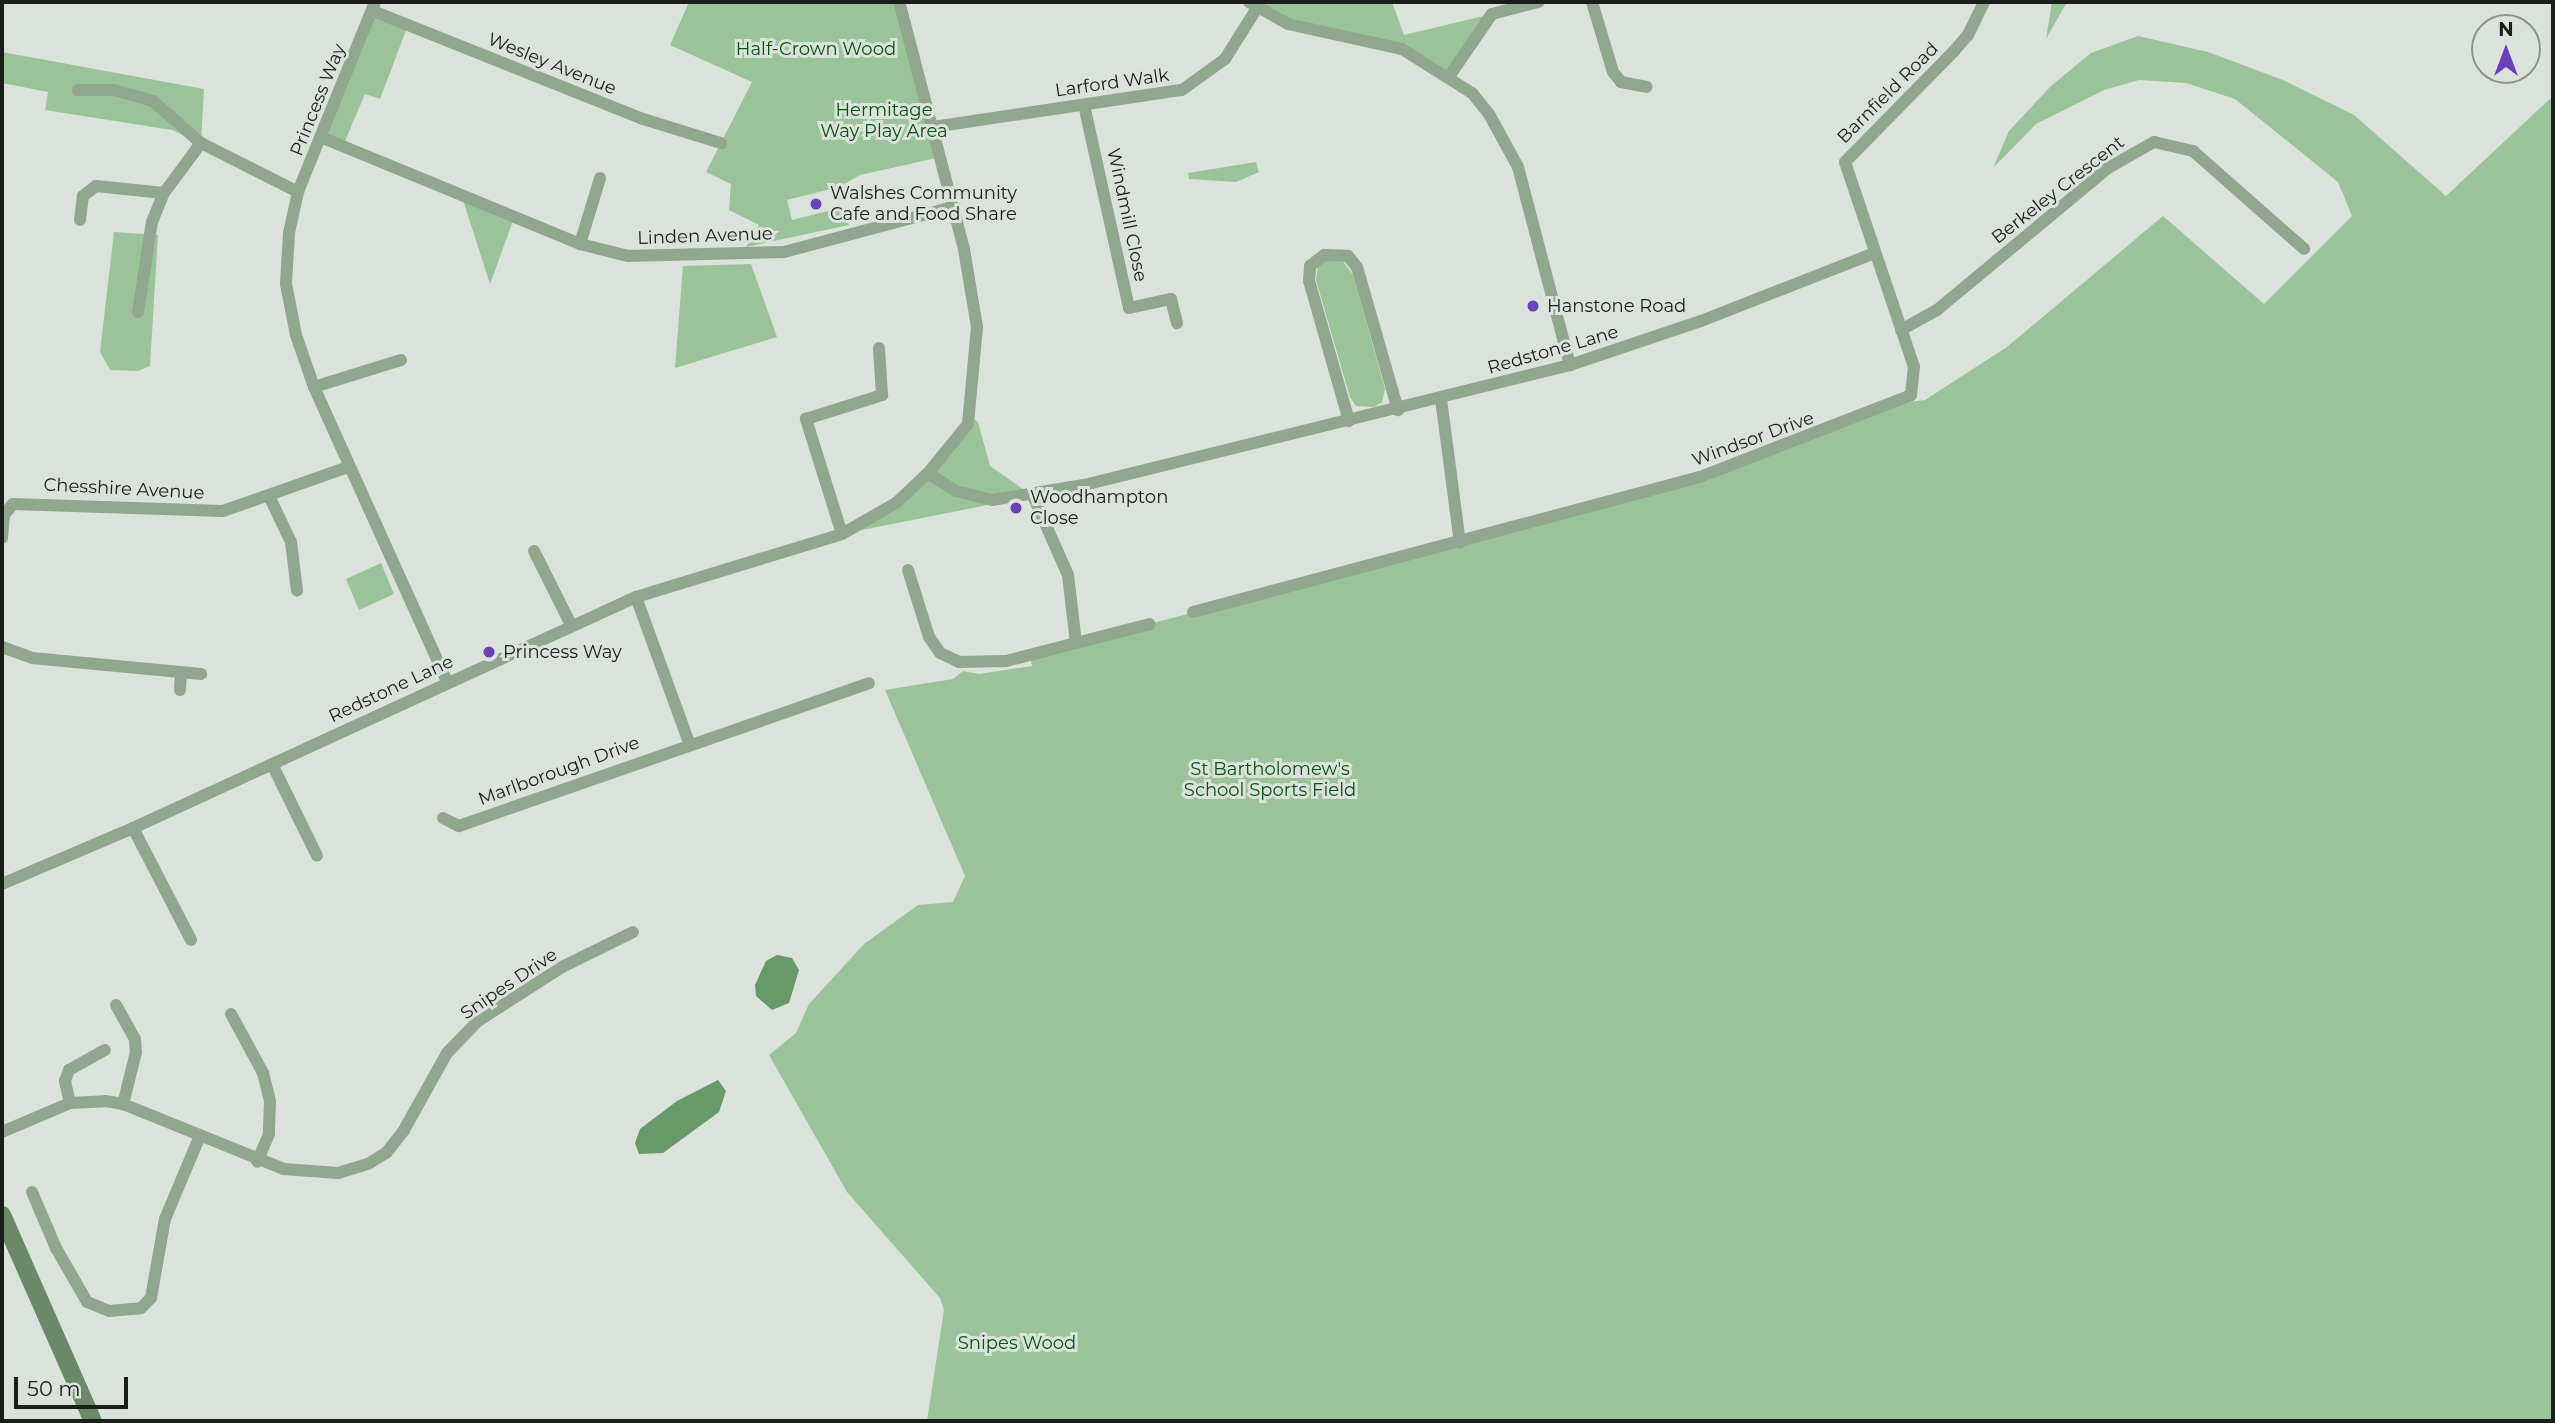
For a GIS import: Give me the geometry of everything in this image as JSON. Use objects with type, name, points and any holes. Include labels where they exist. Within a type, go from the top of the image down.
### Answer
[{"type":"main road","points":[[2,1214],[93,1421]]},
{"type":"street","name":"Redstone Lane","points":[[2,884],[134,828],[636,597],[842,534],[895,503],[928,473],[968,424],[974,383],[974,296],[899,2]]},
{"type":"street","points":[[1450,75],[1492,14],[1538,2]]},
{"type":"street","points":[[1592,2],[1613,72],[1621,82],[1647,87]]},
{"type":"street","name":"Barnfield Road","points":[[1872,254],[1844,169],[1848,155],[1954,51],[1968,35],[1984,2]]},
{"type":"street","name":"Larford Walk","points":[[933,127],[1084,104],[1165,95],[1194,86],[1225,59],[1253,5]]},
{"type":"street","points":[[1253,5],[1305,29],[1402,49],[1450,75],[1489,114],[1517,167],[1570,365]]},
{"type":"street","name":"Princess Way","points":[[374,6],[299,192],[289,233],[286,284],[296,335],[314,387],[447,682]]},
{"type":"street","name":"Wesley Avenue","points":[[374,6],[640,118],[721,143]]},
{"type":"street","points":[[78,90],[114,90],[153,101],[201,144],[299,192]]},
{"type":"street","name":"Windmill Close","points":[[1084,104],[1129,308],[1171,299],[1177,323]]},
{"type":"street","name":"Linden Avenue","points":[[323,138],[580,244],[628,256],[784,252],[953,207]]},
{"type":"street","name":"Berkeley Crescent","points":[[1901,330],[1937,310],[2108,168],[2154,142],[2193,151],[2304,249]]},
{"type":"street","points":[[138,312],[152,222],[164,194],[201,144]]},
{"type":"street","points":[[580,244],[600,178]]},
{"type":"street","points":[[80,220],[83,196],[96,186],[164,194]]},
{"type":"street","name":"Redstone Lane","points":[[928,473],[942,484],[980,498],[1033,496],[1398,410],[1570,365],[1701,321],[1872,254]]},
{"type":"street","name":"Windsor Drive","points":[[1193,612],[1700,477],[1899,403],[1911,395],[1915,384],[1901,330],[1872,254]]},
{"type":"street","points":[[1349,421],[1310,281],[1310,266],[1324,255],[1348,256],[1357,267],[1398,410]]},
{"type":"street","points":[[842,534],[806,419],[882,395],[879,348]]},
{"type":"street","points":[[314,387],[401,360]]},
{"type":"street","points":[[1441,399],[1460,543]]},
{"type":"street","name":"Chesshire Avenue","points":[[2,538],[6,509],[26,502],[200,513],[223,511],[270,498],[348,467]]},
{"type":"street","points":[[1033,496],[1068,576],[1076,643]]},
{"type":"street","points":[[270,498],[290,542],[297,591]]},
{"type":"street","points":[[534,551],[571,625]]},
{"type":"street","points":[[908,570],[929,637],[940,653],[958,662],[1006,661],[1150,624]]},
{"type":"street","points":[[636,597],[689,743]]},
{"type":"street","points":[[2,646],[32,658],[201,674]]},
{"type":"street","points":[[180,690],[181,673]]},
{"type":"street","name":"Marlborough Drive","points":[[443,818],[459,826],[689,743],[869,683]]},
{"type":"street","points":[[272,764],[317,856]]},
{"type":"street","points":[[134,828],[191,940]]},
{"type":"street","name":"Snipes Drive","points":[[2,1132],[69,1102],[123,1104],[257,1162],[308,1173],[338,1173],[387,1152],[415,1114],[447,1054],[478,1021],[562,967],[633,932]]},
{"type":"street","points":[[116,1005],[135,1039],[136,1052],[123,1104]]},
{"type":"street","points":[[231,1014],[263,1073],[270,1101],[269,1134],[257,1162]]},
{"type":"street","points":[[69,1102],[65,1081],[69,1070],[105,1050]]},
{"type":"street","points":[[32,1192],[56,1248],[88,1302],[109,1311],[141,1308],[151,1298],[166,1219],[199,1138]]},
{"type":"green space","points":[[689,2],[899,2],[941,157],[860,175],[839,187],[787,200],[792,220],[844,207],[849,225],[746,247],[759,225],[729,210],[731,184],[706,172],[752,82],[670,45]]},
{"type":"green space","points":[[1249,2],[1392,2],[1404,35],[1492,14],[1450,75],[1426,60],[1319,32]]},
{"type":"green space","points":[[2052,2],[2067,2],[2046,39]]},
{"type":"green space","points":[[373,11],[408,25],[380,99],[365,94],[342,148],[323,138]]},
{"type":"green space","points":[[2138,36],[2208,52],[2283,80],[2354,115],[2446,196],[2553,96],[2553,1421],[927,1421],[944,1310],[940,1298],[847,1192],[769,1055],[796,1033],[809,1004],[864,944],[918,905],[953,902],[965,876],[885,690],[953,679],[963,671],[979,674],[1032,666],[1030,655],[1610,504],[1899,403],[1925,400],[2007,347],[2163,216],[2264,304],[2352,216],[2338,182],[2235,99],[2186,83],[2139,80],[2104,90],[2036,124],[1993,168],[2009,131],[2051,86],[2091,53]]},
{"type":"green space","points":[[2,52],[204,89],[201,143],[172,130],[45,110],[48,92],[2,83]]},
{"type":"green space","points":[[1256,162],[1259,172],[1236,182],[1189,179],[1188,173]]},
{"type":"green space","points":[[462,197],[514,218],[490,284]]},
{"type":"green space","points":[[114,232],[158,235],[150,366],[138,371],[110,370],[100,352]]},
{"type":"green space","points":[[1329,259],[1342,260],[1353,275],[1385,389],[1382,402],[1374,407],[1356,406],[1350,397],[1316,280],[1318,266]]},
{"type":"green space","points":[[751,264],[777,337],[675,368],[683,266]]},
{"type":"green space","points":[[970,416],[978,422],[990,466],[1033,496],[842,534],[895,503]]},
{"type":"green space","points":[[381,563],[394,594],[359,610],[346,579]]},
{"type":"shaded area","points":[[777,955],[792,958],[799,970],[789,1003],[772,1010],[756,996],[755,985],[766,961]]},
{"type":"shaded area","points":[[718,1080],[726,1091],[719,1112],[663,1153],[639,1154],[635,1143],[640,1129],[677,1101]]},
{"type":"place","name":"Walshes Community Cafe and Food Share","points":[[816,204]]},
{"type":"place","name":"Hanstone Road","points":[[1533,306]]},
{"type":"place","name":"Woodhampton Close","points":[[1016,508]]},
{"type":"place","name":"Princess Way","points":[[489,652]]},
{"type":"park label","name":"Half-Crown Wood","points":[[816,49]]},
{"type":"park label","name":"Hermitage Way Play Area","points":[[884,121]]},
{"type":"park label","name":"St Bartholomew's School Sports Field","points":[[1270,780]]},
{"type":"park label","name":"Snipes Wood","points":[[1017,1343]]}]
